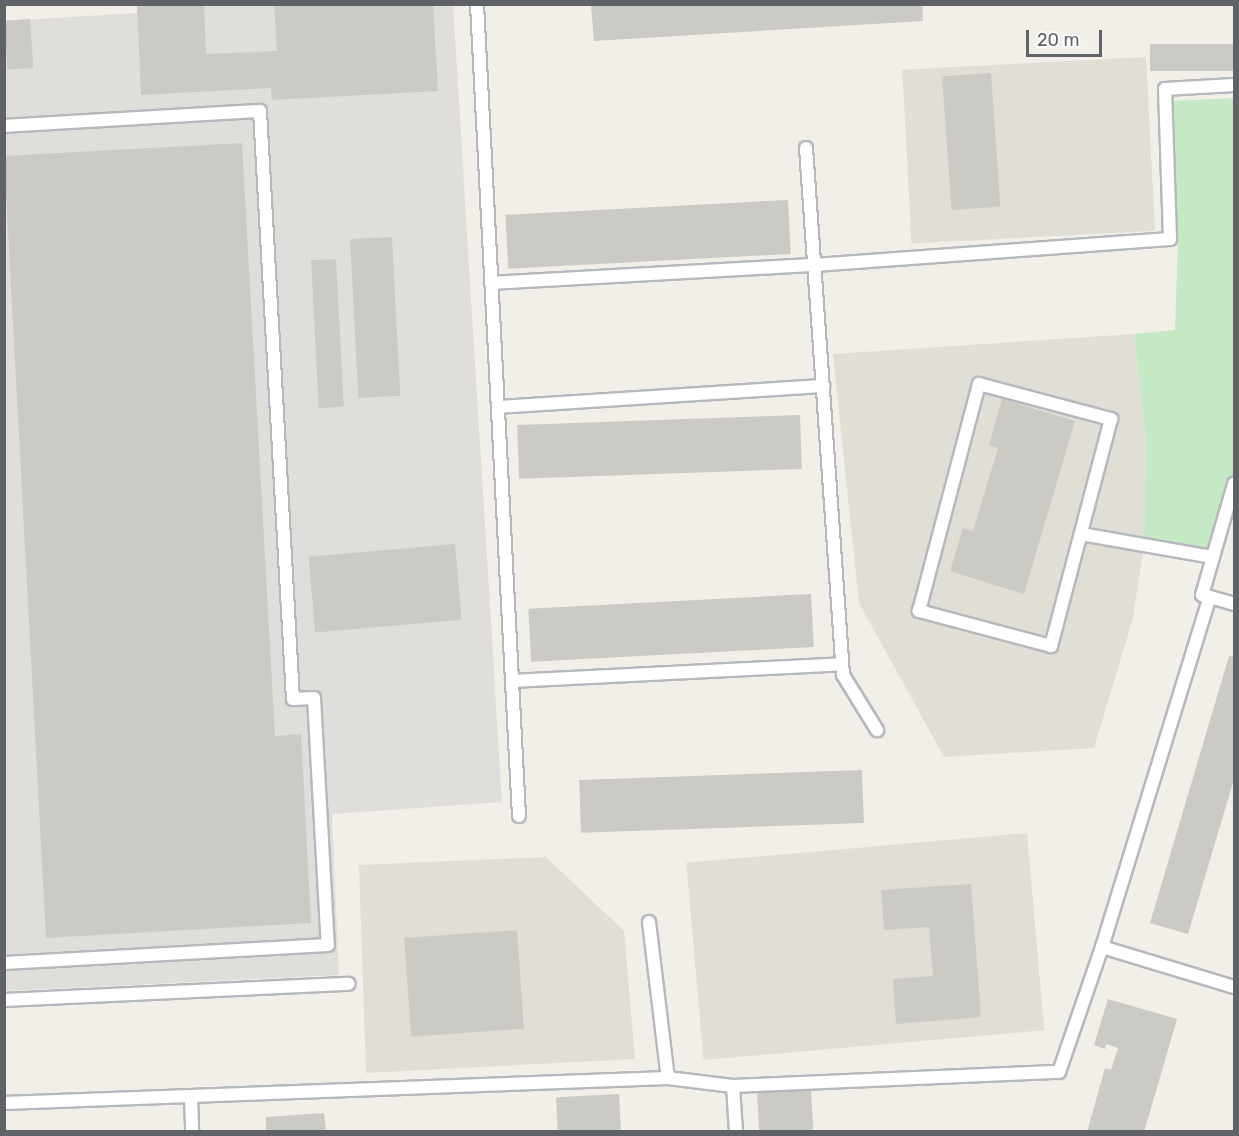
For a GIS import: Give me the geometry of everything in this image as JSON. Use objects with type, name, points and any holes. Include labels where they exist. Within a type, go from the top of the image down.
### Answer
[{"type":"lane","points":[[477,4],[519,816]]},
{"type":"lane","points":[[491,282],[814,265],[1170,239],[1166,89],[1234,85]]},
{"type":"lane","points":[[4,126],[260,111],[293,699],[314,698],[328,945],[4,963]]},
{"type":"lane","points":[[806,148],[843,675],[877,730]]},
{"type":"lane","points":[[979,384],[1111,419],[1081,534],[1051,646],[919,611],[979,384]]},
{"type":"lane","points":[[498,407],[823,386]]},
{"type":"lane","points":[[1234,484],[1202,595],[1234,604]]},
{"type":"lane","points":[[1081,534],[1213,557]]},
{"type":"lane","points":[[4,1103],[668,1078],[734,1086],[1059,1072],[1102,947],[1210,597]]},
{"type":"lane","points":[[512,681],[842,664]]},
{"type":"lane","points":[[649,922],[668,1078]]},
{"type":"lane","points":[[1102,947],[1234,987]]},
{"type":"lane","points":[[4,1000],[349,984]]},
{"type":"lane","points":[[734,1086],[736,1131]]},
{"type":"lane","points":[[190,1097],[192,1131]]},
{"type":"shaded area","points":[[137,4],[453,5],[502,802],[332,814],[339,975],[5,991],[4,21],[137,13]]},
{"type":"shaded area","points":[[1146,57],[1155,231],[911,244],[902,70]]},
{"type":"shaded area","points":[[1134,334],[1146,442],[1144,545],[1133,618],[1094,748],[944,757],[859,603],[833,354]]},
{"type":"shaded area","points":[[1027,833],[1044,1030],[704,1060],[686,863]]},
{"type":"shaded area","points":[[546,857],[624,931],[635,1059],[366,1073],[359,865]]},
{"type":"green space","points":[[1234,98],[1234,484],[1213,557],[1144,545],[1146,442],[1134,334],[1175,330],[1178,238],[1172,101]]},
{"type":"building","points":[[137,4],[204,4],[206,54],[277,51],[274,4],[433,4],[438,91],[272,100],[271,88],[141,95]]},
{"type":"building","points":[[591,4],[922,4],[923,21],[594,41]]},
{"type":"building","points":[[30,19],[33,68],[7,70],[4,21]]},
{"type":"building","points":[[1150,44],[1234,44],[1234,71],[1150,71]]},
{"type":"building","points":[[991,73],[1000,207],[951,210],[942,76]]},
{"type":"building","points":[[242,143],[275,736],[301,734],[311,923],[46,938],[4,156]]},
{"type":"building","points":[[788,200],[791,254],[508,269],[505,215]]},
{"type":"building","points":[[392,237],[400,396],[358,398],[350,239]]},
{"type":"building","points":[[336,259],[344,407],[319,408],[311,260]]},
{"type":"building","points":[[1002,399],[1075,421],[1024,594],[950,571],[963,528],[973,531],[998,448],[989,445]]},
{"type":"building","points":[[800,415],[802,469],[519,479],[517,425]]},
{"type":"building","points":[[455,544],[462,620],[315,633],[309,557]]},
{"type":"building","points":[[811,594],[814,647],[531,662],[528,609]]},
{"type":"building","points":[[1229,656],[1234,657],[1234,779],[1188,934],[1150,923]]},
{"type":"building","points":[[862,770],[864,823],[581,833],[579,780]]},
{"type":"building","points":[[971,884],[981,1017],[896,1024],[893,979],[933,976],[929,927],[884,930],[881,890]]},
{"type":"building","points":[[517,930],[524,1029],[411,1037],[404,938]]},
{"type":"building","points":[[1108,999],[1177,1019],[1144,1132],[1087,1132],[1105,1068],[1111,1070],[1118,1048],[1106,1044],[1105,1049],[1094,1045]]},
{"type":"building","points":[[811,1089],[813,1132],[759,1132],[757,1092]]},
{"type":"building","points":[[619,1094],[621,1132],[558,1132],[556,1097]]},
{"type":"building","points":[[324,1113],[326,1132],[266,1132],[266,1117]]}]
